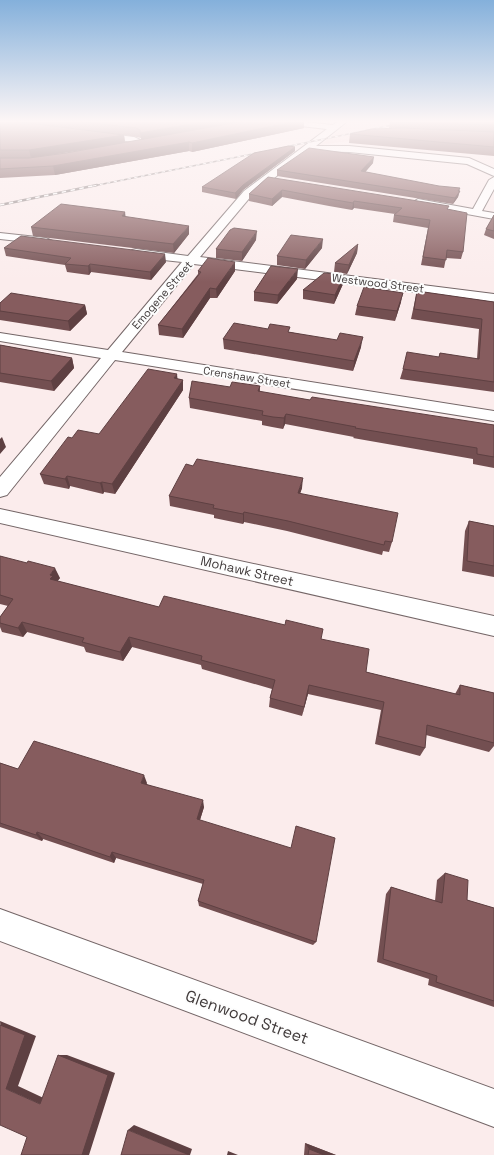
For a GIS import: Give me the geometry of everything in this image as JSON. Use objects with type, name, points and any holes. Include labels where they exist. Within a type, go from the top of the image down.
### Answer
[{"type":"street","name":"Emogene Street","points":[[0,490],[110,355],[248,193],[272,174]]},
{"type":"street","points":[[265,179],[281,181]]},
{"type":"street","points":[[476,212],[494,180]]},
{"type":"street","points":[[407,201],[494,216]]},
{"type":"street","points":[[0,236],[56,243]]},
{"type":"street","name":"Westwood Street","points":[[124,252],[494,298]]},
{"type":"street","name":"Crenshaw Street","points":[[0,337],[494,416]]},
{"type":"street","name":"Mohawk Street","points":[[0,516],[494,626]]},
{"type":"street","name":"Glenwood Street","points":[[0,925],[494,1108]]},
{"type":"building","points":[[222,174],[258,174],[235,193],[202,187]]},
{"type":"building","points":[[302,174],[376,174],[439,186],[460,188],[458,191],[460,191],[455,198]]},
{"type":"building","points":[[268,177],[449,206],[447,209],[467,213],[463,252],[447,250],[446,260],[423,257],[430,220],[394,215],[402,208],[354,201],[353,203],[282,190],[272,199],[249,194]]},
{"type":"building","points":[[61,204],[125,212],[122,216],[189,226],[173,244],[31,227]]},
{"type":"building","points":[[494,215],[494,231],[486,229]]},
{"type":"building","points":[[234,228],[257,231],[242,252],[216,249],[230,230]]},
{"type":"building","points":[[291,235],[323,239],[306,260],[277,256]]},
{"type":"building","points":[[21,236],[165,254],[150,272],[90,264],[88,266],[65,264],[71,258],[4,248]]},
{"type":"building","points":[[358,244],[349,265],[335,263]]},
{"type":"building","points":[[208,258],[235,262],[216,289],[210,288],[182,329],[158,325],[201,272],[198,271]]},
{"type":"building","points":[[271,266],[298,269],[278,295],[254,292]]},
{"type":"building","points":[[324,273],[344,275],[335,295],[303,290]]},
{"type":"building","points":[[364,287],[403,293],[397,311],[357,306]]},
{"type":"building","points":[[417,291],[494,302],[494,382],[403,369],[407,352],[439,357],[440,353],[479,359],[482,319],[414,309]]},
{"type":"building","points":[[11,293],[85,305],[68,321],[0,311],[0,303]]},
{"type":"building","points":[[234,323],[268,329],[270,324],[290,327],[288,332],[337,340],[340,333],[363,337],[354,361],[223,339]]},
{"type":"building","points":[[0,345],[72,358],[51,381],[0,373]]},
{"type":"building","points":[[148,369],[177,374],[174,378],[183,380],[112,484],[67,476],[65,479],[40,474],[68,437],[72,438],[78,430],[99,434]]},
{"type":"building","points":[[192,381],[230,387],[232,382],[260,386],[258,391],[310,400],[312,397],[494,425],[494,457],[477,454],[477,448],[355,428],[356,427],[286,414],[284,418],[273,417],[262,415],[263,411],[189,398]]},
{"type":"building","points":[[197,459],[303,478],[298,493],[398,513],[392,542],[385,541],[384,545],[288,521],[244,512],[243,514],[213,508],[214,505],[169,496],[186,464],[193,466]]},
{"type":"building","points":[[469,521],[494,526],[494,566],[467,561]]},
{"type":"building","points":[[0,556],[55,568],[50,575],[53,576],[50,579],[159,607],[164,596],[285,625],[286,620],[323,629],[321,639],[369,649],[366,672],[460,695],[460,685],[494,693],[494,743],[427,725],[425,748],[378,736],[384,702],[309,685],[304,707],[270,698],[275,680],[201,660],[202,656],[129,637],[120,652],[82,642],[84,638],[22,622],[18,628],[0,623],[0,617],[13,599],[0,595]]},
{"type":"building","points":[[34,741],[144,775],[141,783],[203,800],[197,819],[291,848],[296,826],[335,838],[316,942],[198,901],[204,880],[112,852],[110,857],[37,832],[36,835],[0,823],[0,763],[18,769]]},
{"type":"building","points":[[445,873],[468,880],[467,900],[494,908],[494,1001],[436,982],[437,976],[383,959],[391,887],[442,903]]},
{"type":"building","points":[[0,1025],[25,1035],[6,1089],[40,1104],[58,1055],[108,1075],[82,1155],[21,1155],[27,1137],[0,1125]]},
{"type":"building","points":[[128,1130],[189,1155],[121,1155]]},
{"type":"building","points":[[309,1149],[324,1155],[308,1155]]},
{"type":"railway","points":[[93,186],[153,174]]},
{"type":"railway","points":[[0,205],[97,185]]}]
